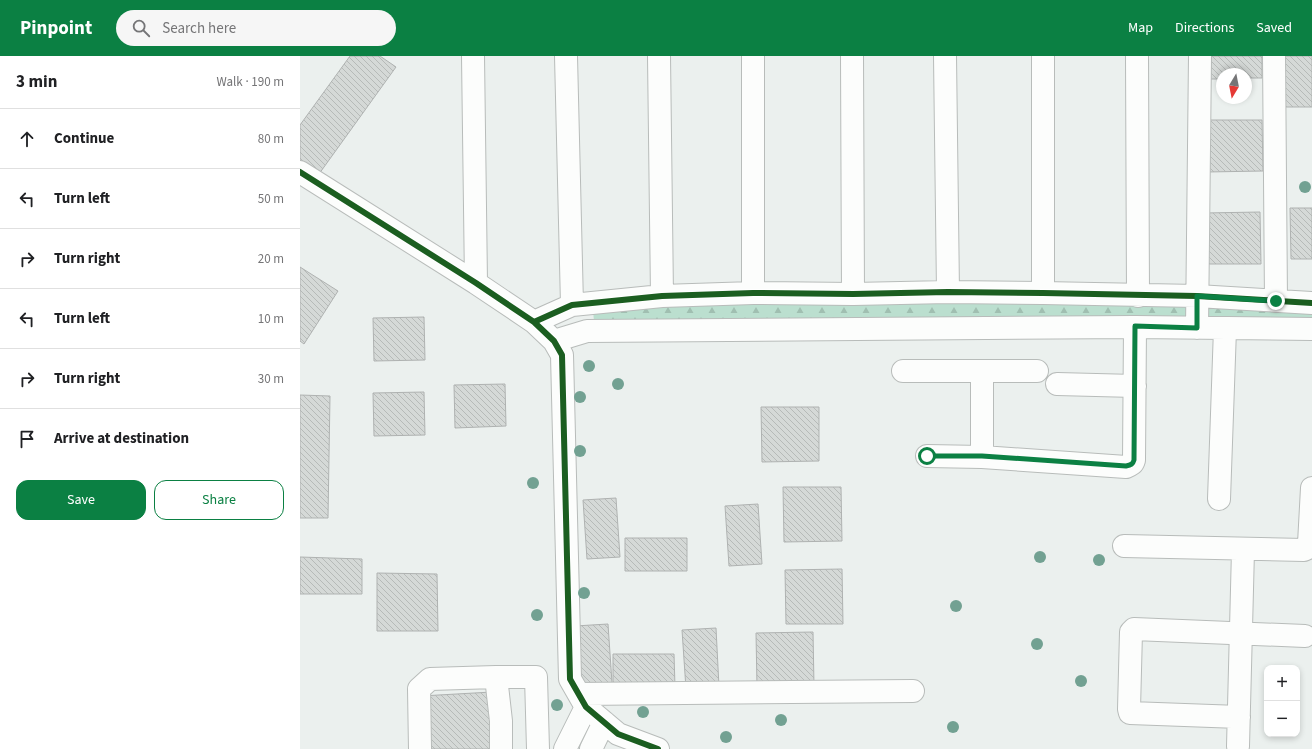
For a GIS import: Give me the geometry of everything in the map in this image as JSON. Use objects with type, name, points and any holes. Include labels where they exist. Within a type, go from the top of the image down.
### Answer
[{"type":"street","points":[[473,56],[476,283]]},
{"type":"street","points":[[566,56],[572,305]]},
{"type":"street","points":[[658,56],[662,296]]},
{"type":"street","points":[[753,56],[753,294]]},
{"type":"street","points":[[852,56],[853,294]]},
{"type":"street","points":[[945,56],[948,292]]},
{"type":"street","points":[[1043,56],[1043,293]]},
{"type":"street","points":[[1137,56],[1138,296]]},
{"type":"street","points":[[1197,328],[1200,56]]},
{"type":"street","points":[[1274,56],[1276,301]]},
{"type":"street","points":[[303,181],[476,283],[534,322],[554,341],[562,355],[570,679],[582,701],[618,734],[658,749]]},
{"type":"street","points":[[534,322],[572,305],[662,296],[948,292],[1043,293],[1197,296],[1312,303]]},
{"type":"street","points":[[554,341],[587,331],[1135,326],[1225,329],[1312,329]]},
{"type":"street","points":[[927,456],[982,456],[1131,466],[1134,463],[1136,386],[1135,326]]},
{"type":"street","points":[[1219,500],[1225,329]]},
{"type":"street","points":[[903,371],[1037,371]]},
{"type":"street","points":[[982,371],[982,456]]},
{"type":"street","points":[[1057,384],[1136,386]]},
{"type":"street","points":[[1124,546],[1243,550],[1304,550],[1309,544],[1312,488]]},
{"type":"street","points":[[1238,746],[1243,550]]},
{"type":"street","points":[[1239,717],[1132,714],[1129,712],[1130,633],[1132,630],[1305,636]]},
{"type":"street","points":[[496,677],[501,749]]},
{"type":"street","points":[[420,749],[419,689],[430,680],[496,677],[536,677],[538,749]]},
{"type":"street","points":[[582,701],[913,691]]},
{"type":"street","points":[[565,749],[582,701]]},
{"type":"street","points":[[591,749],[604,722]]},
{"type":"green space","points":[[775,303],[1188,303],[1312,310],[1312,321],[888,321],[778,318],[594,321],[593,311],[670,305]]},
{"type":"building","points":[[350,56],[380,56],[396,67],[319,174],[300,160],[300,125]]},
{"type":"building","points":[[1206,56],[1262,56],[1262,78],[1252,78],[1252,68],[1216,68],[1216,79],[1206,79]]},
{"type":"building","points":[[1276,56],[1312,56],[1312,107],[1277,107]]},
{"type":"building","points":[[1206,120],[1262,120],[1263,171],[1207,172]]},
{"type":"building","points":[[1290,208],[1312,208],[1312,259],[1291,259]]},
{"type":"building","points":[[1260,212],[1261,264],[1205,264],[1204,213]]},
{"type":"building","points":[[300,267],[338,291],[304,344],[300,341]]},
{"type":"building","points":[[424,317],[425,360],[374,361],[373,318]]},
{"type":"building","points":[[505,384],[506,426],[455,428],[454,385]]},
{"type":"building","points":[[424,392],[425,435],[374,436],[373,393]]},
{"type":"building","points":[[300,395],[330,396],[328,518],[300,518]]},
{"type":"building","points":[[761,407],[819,407],[819,461],[762,462]]},
{"type":"building","points":[[783,487],[841,487],[842,541],[784,542]]},
{"type":"building","points":[[616,498],[620,557],[587,559],[583,500]]},
{"type":"building","points":[[758,504],[762,564],[729,566],[725,506]]},
{"type":"building","points":[[625,538],[687,538],[687,571],[625,571]]},
{"type":"building","points":[[300,557],[362,559],[362,594],[300,594]]},
{"type":"building","points":[[842,569],[843,624],[786,624],[785,570]]},
{"type":"building","points":[[377,573],[437,574],[438,631],[377,631]]},
{"type":"building","points":[[608,624],[612,683],[578,685],[575,626]]},
{"type":"building","points":[[716,628],[719,687],[686,689],[682,630]]},
{"type":"building","points":[[813,632],[814,686],[757,687],[756,633]]},
{"type":"building","points":[[613,654],[674,654],[675,687],[613,687]]},
{"type":"building","points":[[492,692],[495,749],[425,749],[421,696]]},
{"type":"cycle path","points":[[300,172],[476,283],[534,322],[554,341],[562,355],[570,679],[586,707],[618,734],[658,749]]},
{"type":"cycle path","points":[[534,322],[572,305],[662,296],[753,293],[1043,293],[1197,296],[1312,303]]},
{"type":"route","points":[[927,456],[982,456],[1131,466],[1134,463],[1136,386],[1135,326],[1197,328],[1197,296],[1276,301]]}]
